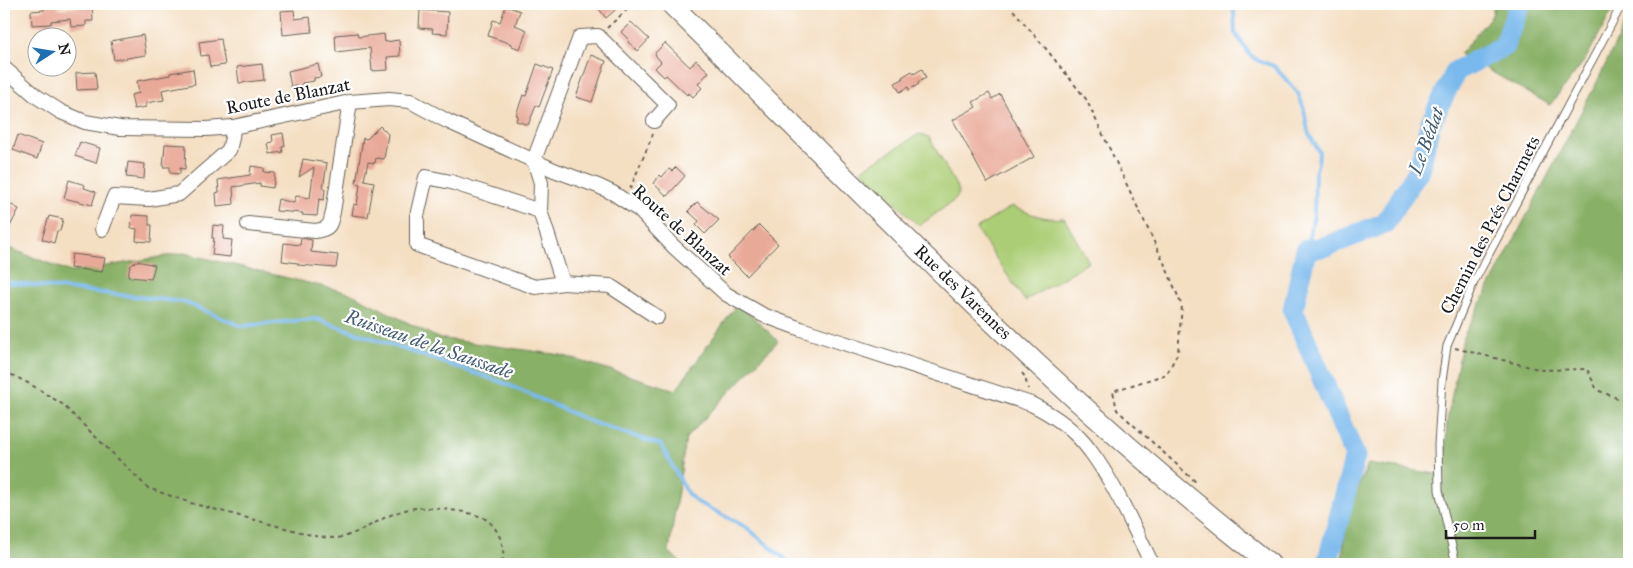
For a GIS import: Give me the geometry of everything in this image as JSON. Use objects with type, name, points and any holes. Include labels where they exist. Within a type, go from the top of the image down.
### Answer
[{"type":"main road","name":"Rue des Varennes","points":[[671,4],[974,305],[1036,363],[1228,531],[1270,564]]},
{"type":"street","points":[[563,283],[540,211],[541,183],[534,160],[580,37],[598,36],[668,105],[654,122]]},
{"type":"street","name":"Route de Blanzat","points":[[4,68],[36,96],[61,112],[85,122],[120,128],[206,129],[233,127],[350,102],[389,99],[410,101],[447,121],[554,170],[598,186],[626,200],[639,210],[708,279],[726,294],[763,315],[1027,403],[1050,414],[1070,430],[1091,451],[1108,479],[1152,564]]},
{"type":"street","points":[[248,224],[315,231],[324,230],[330,225],[350,102]]},
{"type":"street","points":[[102,229],[114,197],[149,199],[179,194],[229,150],[233,127]]},
{"type":"street","points":[[540,211],[451,182],[426,177],[417,216],[417,245],[535,287],[563,283],[610,286],[657,317]]},
{"type":"lane","name":"Chemin des Prés Charmets","points":[[1456,564],[1439,490],[1438,446],[1442,381],[1447,346],[1474,282],[1622,4]]},
{"type":"path","points":[[598,36],[633,4]]},
{"type":"path","points":[[1008,4],[1086,98],[1182,306],[1178,352],[1168,374],[1113,391],[1117,410],[1202,487]]},
{"type":"path","points":[[626,200],[653,137],[654,122]]},
{"type":"path","points":[[1447,346],[1542,370],[1586,369],[1597,390],[1629,403]]},
{"type":"path","points":[[4,371],[30,384],[62,404],[148,488],[191,503],[319,537],[340,538],[356,533],[382,518],[415,508],[464,512],[486,520],[500,537],[504,557],[502,564]]},
{"type":"path","points":[[1020,371],[1025,377],[1028,387],[1027,403]]},
{"type":"green space","points":[[1494,4],[1616,4],[1585,60],[1550,105],[1460,54],[1492,15]]},
{"type":"green space","points":[[1629,14],[1629,564],[1341,564],[1349,506],[1368,464],[1444,475],[1447,421],[1463,337],[1599,78]]},
{"type":"green space","points":[[919,134],[929,137],[959,191],[956,199],[919,226],[861,170]]},
{"type":"green space","points":[[1012,206],[1043,217],[1064,218],[1089,262],[1025,301],[976,229]]},
{"type":"green space","points":[[4,246],[71,272],[184,253],[350,293],[438,338],[561,355],[676,390],[738,303],[778,341],[686,438],[669,551],[682,564],[4,564]]},
{"type":"building","points":[[44,4],[58,4],[58,9],[78,7],[78,4],[92,4],[93,21],[86,21],[86,26],[71,27],[70,19],[51,21],[51,24],[32,25],[31,11],[44,10]]},
{"type":"building","points":[[605,4],[622,4],[606,18],[599,9]]},
{"type":"building","points":[[506,6],[520,11],[515,25],[527,30],[520,49],[512,46],[512,44],[488,36],[493,20],[500,22]]},
{"type":"building","points":[[294,10],[295,19],[310,17],[312,32],[283,35],[281,11]]},
{"type":"building","points":[[420,10],[448,12],[447,34],[432,33],[433,29],[419,28]]},
{"type":"building","points":[[631,22],[649,39],[638,51],[621,32]]},
{"type":"building","points":[[357,33],[358,37],[384,34],[385,42],[399,40],[400,56],[387,57],[388,70],[372,71],[370,48],[336,52],[335,35]]},
{"type":"building","points":[[143,35],[146,55],[114,60],[111,41]]},
{"type":"building","points":[[221,39],[225,65],[210,67],[208,55],[201,56],[199,42]]},
{"type":"building","points":[[665,43],[690,67],[696,60],[709,72],[698,84],[702,88],[693,97],[689,93],[687,95],[666,75],[664,77],[655,68],[661,62],[655,53]]},
{"type":"building","points":[[591,55],[606,61],[592,102],[576,97]]},
{"type":"building","points":[[262,64],[264,80],[239,83],[237,67]]},
{"type":"building","points":[[318,64],[321,77],[314,78],[314,81],[302,83],[302,85],[291,87],[288,71]]},
{"type":"building","points":[[537,64],[553,70],[539,107],[536,106],[528,125],[516,121],[518,115],[516,115],[523,95],[526,96]]},
{"type":"building","points":[[193,69],[195,84],[162,90],[164,100],[146,103],[146,107],[134,109],[131,95],[139,93],[137,81]]},
{"type":"building","points":[[922,69],[926,78],[909,90],[908,87],[900,92],[895,83],[912,71],[914,74]]},
{"type":"building","points":[[95,72],[97,89],[77,90],[78,73]]},
{"type":"building","points":[[989,93],[992,99],[1000,94],[1034,157],[987,183],[953,120],[976,107],[973,102]]},
{"type":"building","points":[[380,126],[388,134],[384,159],[376,158],[375,163],[368,162],[364,180],[374,182],[368,217],[352,215],[354,204],[357,205],[360,184],[356,183],[363,138],[367,139]]},
{"type":"building","points":[[283,133],[285,146],[282,147],[283,152],[270,154],[268,143],[273,142],[272,135]]},
{"type":"building","points":[[18,135],[42,144],[37,159],[13,150]]},
{"type":"building","points":[[80,142],[100,148],[96,163],[75,156]]},
{"type":"building","points":[[165,144],[186,145],[185,169],[180,168],[180,174],[170,173],[170,167],[163,167]]},
{"type":"building","points":[[303,159],[327,163],[323,189],[325,189],[324,200],[319,199],[317,216],[276,211],[278,199],[294,203],[296,196],[310,198],[314,167],[299,177]]},
{"type":"building","points":[[128,162],[145,164],[144,179],[126,177]]},
{"type":"building","points":[[251,166],[264,168],[264,172],[275,173],[273,188],[260,186],[260,183],[233,187],[234,204],[217,206],[218,180],[250,175]]},
{"type":"building","points":[[676,167],[685,176],[667,196],[653,183],[660,175],[662,177],[669,169],[672,171]]},
{"type":"building","points":[[69,180],[85,185],[84,188],[96,192],[92,205],[64,198]]},
{"type":"building","points":[[4,201],[19,209],[4,238]]},
{"type":"building","points":[[697,202],[719,220],[705,234],[696,225],[699,221],[688,211]]},
{"type":"building","points":[[132,215],[149,216],[149,225],[152,225],[151,242],[136,241],[137,229],[131,228]]},
{"type":"building","points":[[49,216],[63,219],[54,243],[42,239]]},
{"type":"building","points":[[213,225],[224,226],[223,239],[232,240],[230,257],[212,255]]},
{"type":"building","points":[[759,225],[778,244],[747,276],[728,257]]},
{"type":"building","points":[[301,238],[312,240],[311,252],[338,255],[336,268],[298,265],[298,263],[282,261],[284,243],[300,245]]},
{"type":"building","points":[[72,254],[105,258],[102,272],[70,268]]},
{"type":"building","points":[[137,261],[155,265],[151,279],[128,277],[130,266]]},
{"type":"waterway","name":"Le Bédat","points":[[1229,4],[1234,11],[1235,33],[1250,55],[1257,60],[1274,66],[1298,93],[1304,109],[1308,132],[1319,152],[1315,174],[1314,216],[1306,250]]},
{"type":"waterway","name":"Le Bédat","points":[[1327,564],[1355,456],[1293,310],[1306,250],[1327,246],[1385,223],[1419,170],[1430,124],[1456,71],[1504,46],[1520,4]]},
{"type":"waterway","name":"Ruisseau de la Saussade","points":[[4,282],[184,302],[241,326],[316,319],[504,383],[594,423],[661,445],[688,494],[697,502],[746,527],[791,564]]}]
